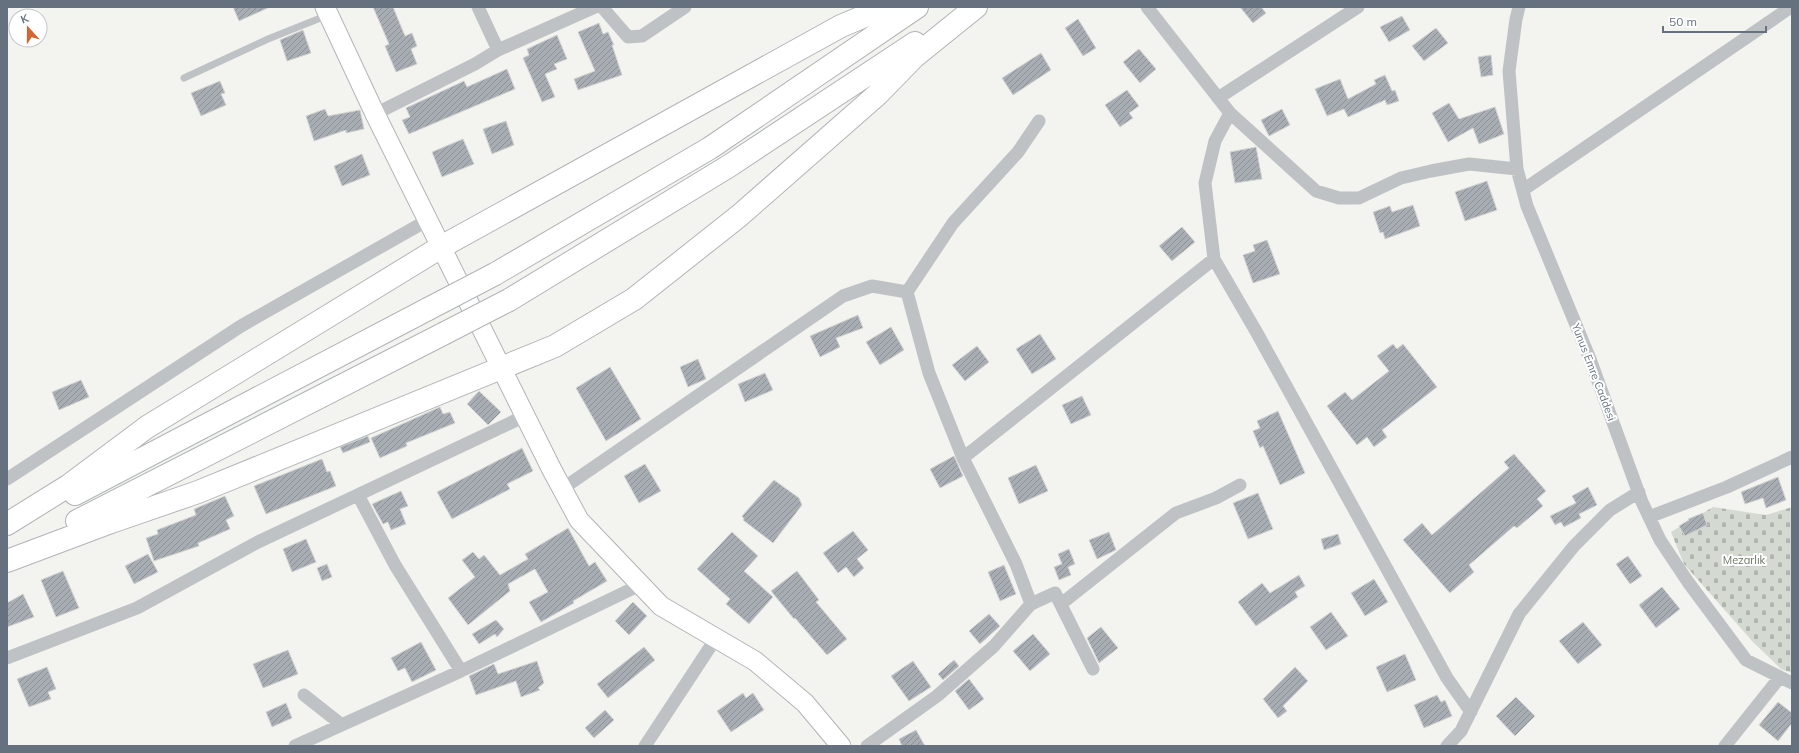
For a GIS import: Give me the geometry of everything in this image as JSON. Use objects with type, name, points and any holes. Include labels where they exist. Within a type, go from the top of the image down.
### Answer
[{"type":"highway","points":[[7,524],[68,486],[147,427],[441,247],[841,26],[886,7]]},
{"type":"highway","points":[[7,529],[495,274],[710,148],[918,7]]},
{"type":"highway","points":[[7,558],[508,300],[729,166],[967,7]]},
{"type":"highway","points":[[7,561],[111,522],[198,492],[555,346],[634,299],[738,216],[878,94],[914,57],[976,7]]},
{"type":"street","points":[[478,7],[498,50]]},
{"type":"street","points":[[375,114],[475,64],[498,50],[595,7]]},
{"type":"street","points":[[602,7],[628,37],[642,36],[673,17],[685,7]]},
{"type":"street","points":[[1147,7],[1230,113],[1316,191],[1339,198],[1359,198],[1401,178],[1431,170],[1469,164],[1517,169]]},
{"type":"street","points":[[1218,98],[1358,7]]},
{"type":"street","name":"Yunus Emre Caddesi","points":[[1519,7],[1509,71],[1517,169],[1527,206],[1590,359],[1638,492],[1660,540],[1688,582],[1746,660],[1792,683]]},
{"type":"street","points":[[1523,190],[1791,7]]},
{"type":"street","points":[[327,11],[375,114],[525,416],[579,520],[661,606],[755,661],[805,703],[841,746]]},
{"type":"street","points":[[1230,113],[1215,141],[1205,183],[1214,259],[1257,333],[1447,678],[1471,712]]},
{"type":"street","points":[[1030,604],[1016,564],[963,458],[929,373],[907,292],[953,223],[1018,152],[1039,121]]},
{"type":"street","points":[[7,480],[241,326],[428,220]]},
{"type":"street","points":[[963,458],[1214,259]]},
{"type":"street","points":[[562,489],[843,296],[872,286],[907,292]]},
{"type":"street","points":[[7,658],[137,608],[258,542],[525,416]]},
{"type":"street","points":[[1650,517],[1727,487],[1792,457]]},
{"type":"street","points":[[1061,604],[1176,513],[1216,498],[1240,485]]},
{"type":"street","points":[[1447,746],[1461,731],[1519,614],[1574,546],[1610,510],[1638,492]]},
{"type":"street","points":[[358,495],[395,565],[461,671]]},
{"type":"street","points":[[295,746],[461,671],[640,585]]},
{"type":"street","points":[[867,746],[937,696],[994,646],[1030,604],[1055,593],[1093,669]]},
{"type":"street","points":[[645,746],[716,638]]},
{"type":"street","points":[[1725,746],[1780,677]]},
{"type":"street","points":[[304,695],[342,725]]},
{"type":"lane","points":[[184,78],[268,40],[327,11]]},
{"type":"green space","name":"Mezarlık","points":[[1713,507],[1766,515],[1792,507],[1792,673],[1781,669],[1753,642],[1684,564],[1671,532]]},
{"type":"building","points":[[233,7],[270,7],[239,21]]},
{"type":"building","points":[[373,7],[393,7],[405,36],[412,33],[417,46],[411,49],[417,64],[396,72],[385,46],[389,44]]},
{"type":"building","points":[[1240,7],[1261,7],[1266,13],[1253,23]]},
{"type":"building","points":[[1402,16],[1410,30],[1389,42],[1380,27]]},
{"type":"building","points":[[1078,19],[1096,48],[1083,56],[1065,28]]},
{"type":"building","points":[[599,23],[603,34],[608,32],[614,45],[612,45],[622,75],[578,90],[574,79],[595,71],[578,32]]},
{"type":"building","points":[[1436,28],[1448,43],[1424,61],[1412,46]]},
{"type":"building","points":[[303,30],[311,53],[287,61],[280,40]]},
{"type":"building","points":[[557,35],[567,59],[554,64],[557,69],[545,74],[555,97],[542,102],[523,58],[529,55],[527,49]]},
{"type":"building","points":[[1139,49],[1156,69],[1140,83],[1123,62]]},
{"type":"building","points":[[1041,53],[1051,70],[1013,95],[1002,78]]},
{"type":"building","points":[[1491,55],[1493,75],[1481,77],[1478,57]]},
{"type":"building","points":[[507,69],[515,89],[409,134],[402,120],[410,117],[406,108],[464,81],[467,87]]},
{"type":"building","points":[[1385,75],[1392,91],[1395,90],[1399,101],[1387,105],[1385,100],[1348,117],[1344,109],[1327,116],[1315,89],[1340,79],[1348,99],[1376,84],[1374,80]]},
{"type":"building","points":[[220,81],[225,93],[221,94],[226,105],[201,116],[191,93]]},
{"type":"building","points":[[1127,90],[1139,106],[1129,113],[1133,118],[1120,127],[1105,105]]},
{"type":"building","points":[[1449,103],[1459,119],[1495,107],[1504,134],[1479,144],[1473,128],[1448,142],[1432,113]]},
{"type":"building","points":[[325,109],[328,116],[360,110],[364,129],[346,133],[346,130],[314,141],[306,116]]},
{"type":"building","points":[[1282,109],[1290,125],[1269,136],[1261,120]]},
{"type":"building","points":[[506,121],[514,145],[492,154],[483,129]]},
{"type":"building","points":[[463,139],[474,164],[442,177],[432,152]]},
{"type":"building","points":[[1256,147],[1262,179],[1235,183],[1230,152]]},
{"type":"building","points":[[362,154],[370,175],[342,186],[334,166]]},
{"type":"building","points":[[1487,181],[1497,210],[1465,221],[1455,192]]},
{"type":"building","points":[[1413,205],[1420,226],[1385,239],[1383,232],[1380,233],[1373,212],[1390,206],[1392,212]]},
{"type":"building","points":[[1182,227],[1195,242],[1172,261],[1159,246]]},
{"type":"building","points":[[1267,240],[1280,274],[1253,283],[1243,255],[1255,251],[1253,245]]},
{"type":"building","points":[[858,315],[863,328],[836,338],[840,347],[820,357],[810,336]]},
{"type":"building","points":[[891,327],[904,350],[880,365],[866,342]]},
{"type":"building","points":[[1040,334],[1056,359],[1032,374],[1016,349]]},
{"type":"building","points":[[1393,344],[1397,349],[1403,344],[1437,387],[1382,430],[1387,437],[1374,447],[1367,437],[1357,445],[1327,406],[1345,392],[1352,400],[1389,371],[1377,356]]},
{"type":"building","points":[[977,346],[989,362],[965,381],[952,365]]},
{"type":"building","points":[[698,359],[706,379],[688,387],[680,367]]},
{"type":"building","points":[[610,367],[641,419],[606,441],[576,388]]},
{"type":"building","points":[[765,373],[773,390],[745,402],[738,384]]},
{"type":"building","points":[[81,380],[89,397],[59,410],[52,392]]},
{"type":"building","points":[[479,391],[501,412],[488,425],[467,404]]},
{"type":"building","points":[[1082,396],[1091,415],[1071,424],[1062,405]]},
{"type":"building","points":[[440,407],[443,414],[450,412],[455,423],[406,443],[407,446],[380,458],[371,438]]},
{"type":"building","points":[[1278,411],[1305,473],[1280,485],[1263,446],[1260,448],[1253,431],[1260,428],[1257,421]]},
{"type":"building","points":[[368,436],[370,442],[343,453],[340,447]]},
{"type":"building","points":[[522,448],[533,471],[507,484],[510,489],[452,519],[437,492]]},
{"type":"building","points":[[1514,454],[1546,491],[1537,499],[1543,506],[1517,528],[1514,526],[1469,565],[1474,572],[1450,593],[1403,540],[1422,523],[1432,535],[1509,468],[1504,462]]},
{"type":"building","points":[[954,456],[963,476],[940,488],[930,469]]},
{"type":"building","points":[[322,459],[327,472],[330,471],[336,486],[266,514],[254,486]]},
{"type":"building","points":[[645,464],[661,491],[639,503],[624,476]]},
{"type":"building","points":[[1036,465],[1048,491],[1019,504],[1008,478]]},
{"type":"building","points":[[1778,477],[1786,500],[1766,508],[1763,498],[1745,504],[1741,492]]},
{"type":"building","points":[[774,480],[799,498],[802,505],[773,543],[743,520],[744,519],[742,516]]},
{"type":"building","points":[[1588,487],[1597,505],[1579,514],[1581,518],[1564,527],[1561,522],[1555,525],[1550,516],[1576,503],[1572,496]]},
{"type":"building","points":[[401,491],[408,506],[400,509],[406,524],[391,530],[388,522],[383,524],[372,504]]},
{"type":"building","points":[[1258,493],[1273,529],[1248,539],[1233,503]]},
{"type":"building","points":[[225,496],[234,516],[226,520],[230,529],[198,543],[199,546],[154,561],[146,538],[158,534],[157,530],[196,515],[194,509]]},
{"type":"building","points":[[1703,513],[1707,525],[1685,536],[1679,526],[1689,520],[1688,519]]},
{"type":"building","points":[[568,528],[589,566],[595,562],[607,581],[573,601],[574,603],[541,622],[529,602],[548,592],[535,569],[508,584],[510,591],[468,625],[448,598],[475,577],[462,560],[473,552],[479,559],[484,555],[500,575],[528,559],[525,554]]},
{"type":"building","points":[[853,531],[868,550],[857,559],[864,568],[854,577],[846,567],[838,573],[823,553]]},
{"type":"building","points":[[732,532],[758,556],[744,571],[773,597],[749,624],[726,604],[730,599],[697,569]]},
{"type":"building","points":[[1109,532],[1116,550],[1097,559],[1089,540]]},
{"type":"building","points":[[1338,534],[1341,544],[1324,550],[1321,539]]},
{"type":"building","points":[[306,539],[316,562],[292,572],[283,549]]},
{"type":"building","points":[[1069,549],[1075,564],[1068,567],[1071,575],[1059,580],[1054,567],[1062,564],[1058,554]]},
{"type":"building","points":[[148,554],[158,572],[134,584],[125,566]]},
{"type":"building","points":[[1628,556],[1642,576],[1630,584],[1616,564]]},
{"type":"building","points":[[327,564],[332,577],[322,581],[317,568]]},
{"type":"building","points":[[1004,565],[1016,594],[1000,601],[988,572]]},
{"type":"building","points":[[63,571],[79,608],[56,617],[41,580]]},
{"type":"building","points":[[797,571],[819,600],[816,602],[847,639],[827,655],[771,591]]},
{"type":"building","points":[[1299,575],[1305,586],[1295,592],[1298,597],[1256,626],[1238,602],[1262,583],[1270,593]]},
{"type":"building","points":[[1374,579],[1388,602],[1365,616],[1351,593]]},
{"type":"building","points":[[1662,587],[1680,609],[1656,628],[1639,605]]},
{"type":"building","points":[[23,594],[34,617],[7,627],[7,603]]},
{"type":"building","points":[[633,602],[647,616],[629,635],[615,621]]},
{"type":"building","points":[[1331,612],[1348,636],[1326,650],[1310,627]]},
{"type":"building","points":[[989,614],[1000,626],[980,644],[969,631]]},
{"type":"building","points":[[496,620],[504,629],[497,637],[495,634],[479,644],[472,634]]},
{"type":"building","points":[[1583,622],[1602,645],[1578,664],[1559,641]]},
{"type":"building","points":[[1101,627],[1118,648],[1099,663],[1087,638]]},
{"type":"building","points":[[1033,634],[1050,654],[1030,671],[1013,651]]},
{"type":"building","points":[[421,642],[436,670],[412,682],[405,668],[398,671],[391,658]]},
{"type":"building","points":[[644,647],[655,660],[608,698],[597,684]]},
{"type":"building","points":[[288,650],[298,674],[263,688],[253,664]]},
{"type":"building","points":[[1405,654],[1416,680],[1387,692],[1376,667]]},
{"type":"building","points":[[954,660],[959,666],[943,680],[938,674]]},
{"type":"building","points":[[537,661],[544,683],[538,688],[540,690],[521,697],[516,681],[476,695],[469,676],[494,664],[498,674]]},
{"type":"building","points":[[913,661],[931,687],[909,701],[891,676]]},
{"type":"building","points":[[47,667],[56,689],[48,692],[51,699],[29,707],[17,679]]},
{"type":"building","points":[[1295,667],[1308,681],[1283,706],[1287,711],[1278,718],[1263,699]]},
{"type":"building","points":[[969,679],[984,699],[969,710],[955,691]]},
{"type":"building","points":[[743,693],[746,698],[753,693],[764,710],[731,732],[717,711]]},
{"type":"building","points":[[1437,695],[1441,702],[1445,700],[1452,716],[1424,728],[1414,705]]},
{"type":"building","points":[[1516,697],[1535,716],[1515,736],[1496,716]]},
{"type":"building","points":[[1778,702],[1792,713],[1792,723],[1778,741],[1759,725]]},
{"type":"building","points":[[286,703],[292,718],[272,727],[266,712]]},
{"type":"building","points":[[605,710],[614,720],[594,738],[585,728]]},
{"type":"building","points":[[916,730],[925,746],[902,746],[899,739]]}]
